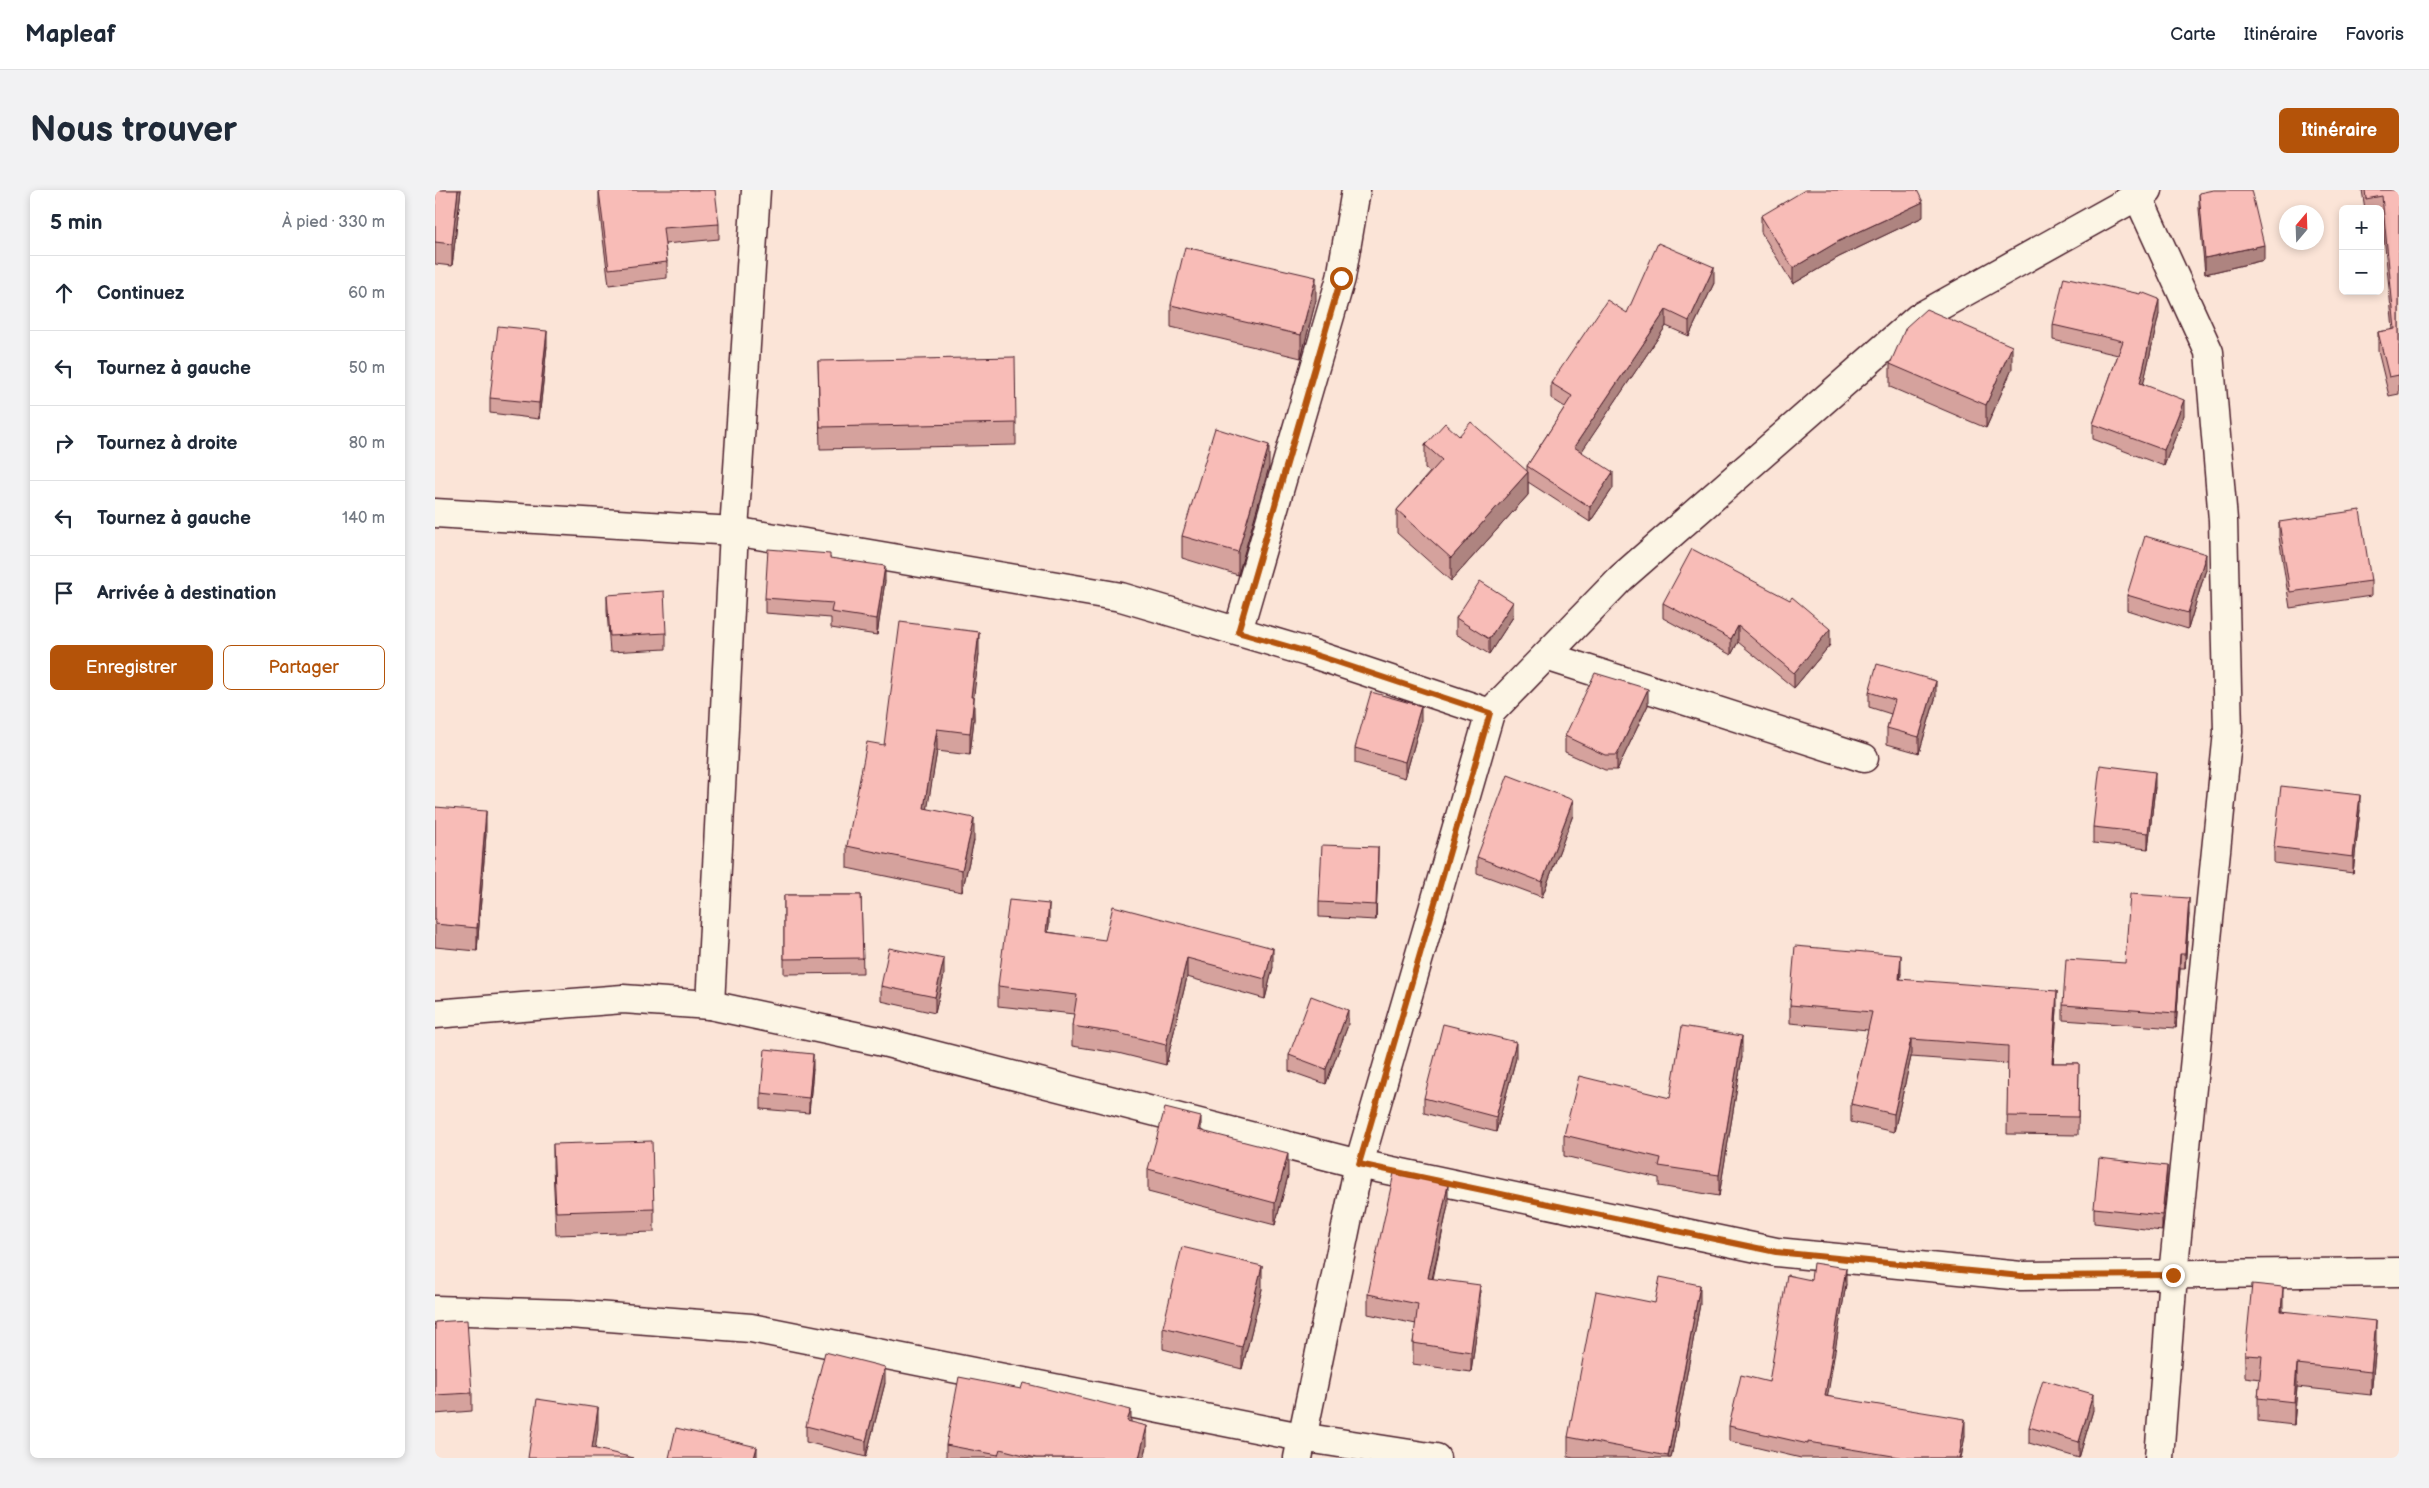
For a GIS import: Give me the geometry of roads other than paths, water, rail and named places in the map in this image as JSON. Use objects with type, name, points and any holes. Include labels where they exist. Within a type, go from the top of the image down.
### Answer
[{"type":"street","points":[[710,1005],[734,531],[756,190]]},
{"type":"street","points":[[1238,632],[1341,278],[1356,190]]},
{"type":"street","points":[[1299,1448],[1359,1164],[1490,713],[1621,578],[1918,318],[2140,192],[2209,352],[2223,520],[2228,732],[2173,1275],[2159,1458]]},
{"type":"street","points":[[435,513],[734,531],[1121,597],[1307,652],[1490,713]]},
{"type":"street","points":[[1546,656],[1864,758]]},
{"type":"street","points":[[435,1014],[623,999],[710,1005],[883,1042],[1359,1164],[1776,1252],[2021,1276],[2399,1272]]},
{"type":"street","points":[[435,1310],[570,1314],[751,1328],[1299,1448],[1436,1458]]}]
